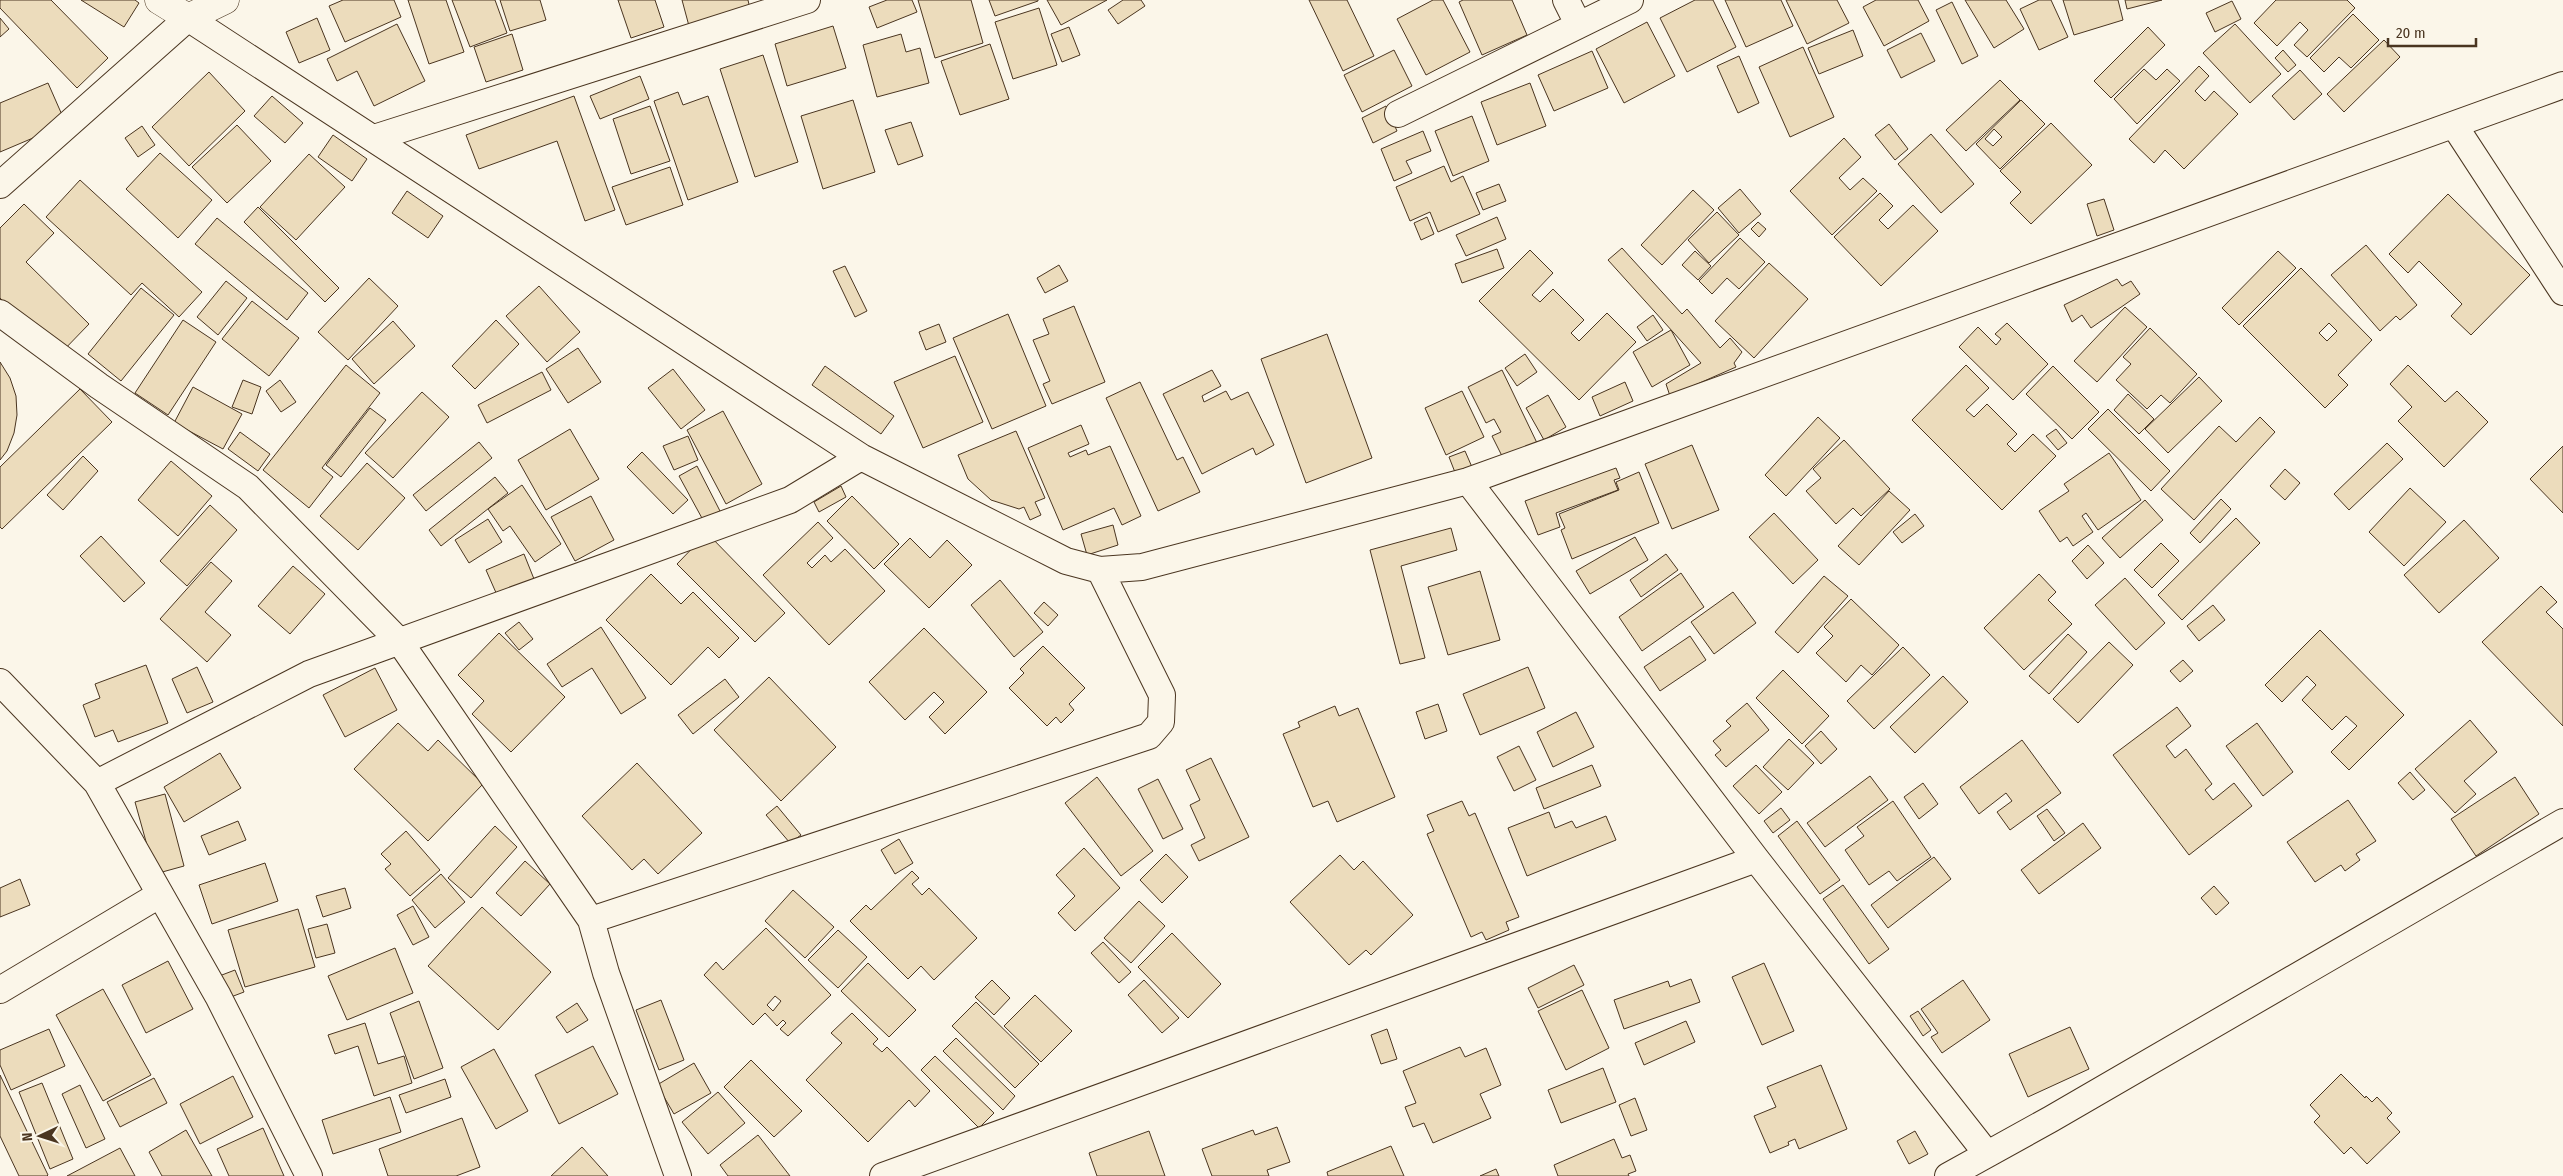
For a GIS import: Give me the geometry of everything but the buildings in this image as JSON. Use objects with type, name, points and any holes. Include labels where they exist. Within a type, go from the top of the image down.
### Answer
[{"type":"street","points":[[159,0],[862,457],[1066,561],[1100,570],[1142,567],[1468,481],[2563,86]]},
{"type":"street","points":[[0,185],[188,18],[225,0]]},
{"type":"street","points":[[374,138],[807,0]]},
{"type":"street","points":[[1566,0],[1578,24]]},
{"type":"street","points":[[1398,114],[1630,0]]},
{"type":"street","points":[[2454,125],[2563,292]]},
{"type":"street","points":[[0,313],[99,386],[248,487],[400,642],[591,920],[606,973],[678,1176]]},
{"type":"street","points":[[97,783],[309,674],[790,500],[862,457]]},
{"type":"street","points":[[1468,481],[1756,859],[1987,1154]]},
{"type":"street","points":[[591,920],[1149,736],[1161,722],[1162,695],[1100,570]]},
{"type":"street","points":[[0,682],[97,783],[218,996],[309,1176]]},
{"type":"street","points":[[1948,1176],[2051,1119],[2563,822]]},
{"type":"street","points":[[883,1176],[1756,859]]},
{"type":"street","points":[[0,990],[159,895]]}]
